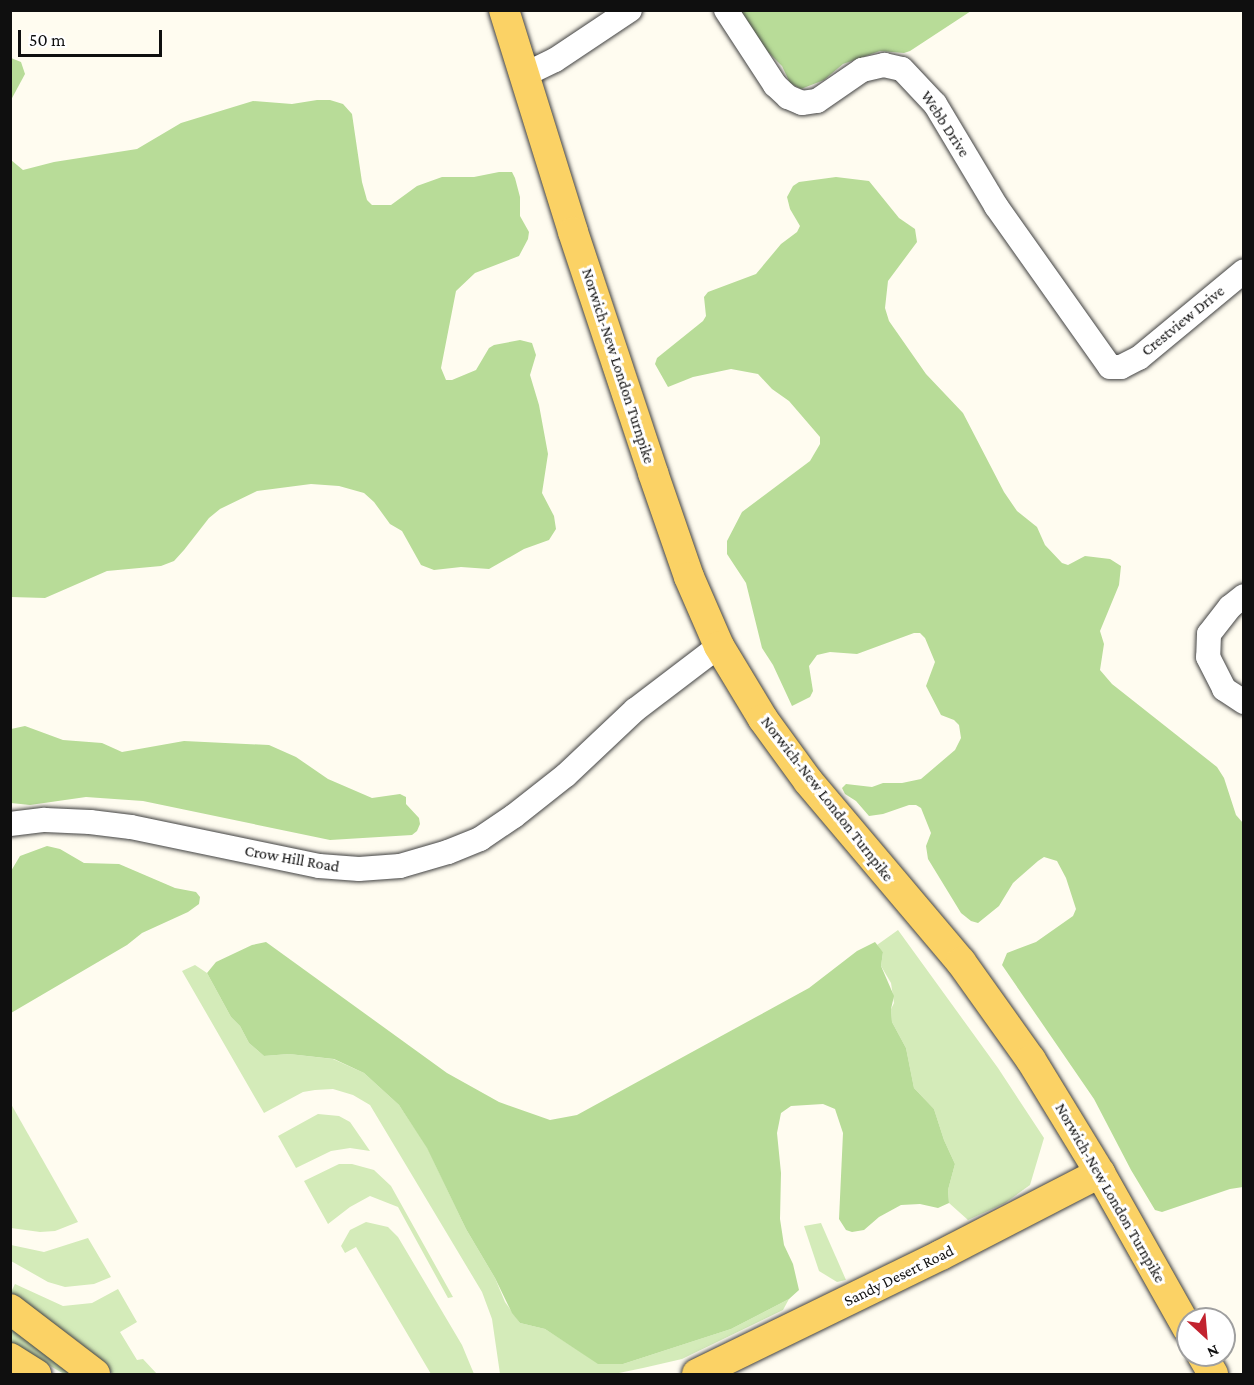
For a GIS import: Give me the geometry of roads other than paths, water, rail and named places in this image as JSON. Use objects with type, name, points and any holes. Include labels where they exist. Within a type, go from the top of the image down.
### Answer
[{"type":"main road","name":"Norwich-New London Turnpike","points":[[504,10],[653,473],[689,577],[719,646],[763,719],[808,781],[961,962],[1031,1060],[1100,1173],[1176,1308]]},
{"type":"main road","name":"Sandy Desert Road","points":[[697,1374],[942,1256],[1100,1173]]},
{"type":"main road","points":[[10,1310],[95,1374]]},
{"type":"main road","points":[[10,1358],[36,1374]]},
{"type":"street","points":[[524,75],[555,60],[630,10]]},
{"type":"street","name":"Webb Drive","points":[[726,10],[775,85],[788,97],[802,103],[817,101],[862,70],[884,65],[902,69],[935,104],[996,206],[1110,367],[1121,367]]},
{"type":"street","name":"Crestview Drive","points":[[1121,367],[1139,358],[1244,271]]},
{"type":"street","points":[[1244,596],[1230,607],[1209,634],[1208,657],[1224,689],[1244,702]]},
{"type":"street","name":"Crow Hill Road","points":[[10,824],[45,820],[90,822],[132,827],[319,866],[360,869],[400,866],[448,852],[480,838],[514,816],[566,775],[635,710],[719,646]]}]
